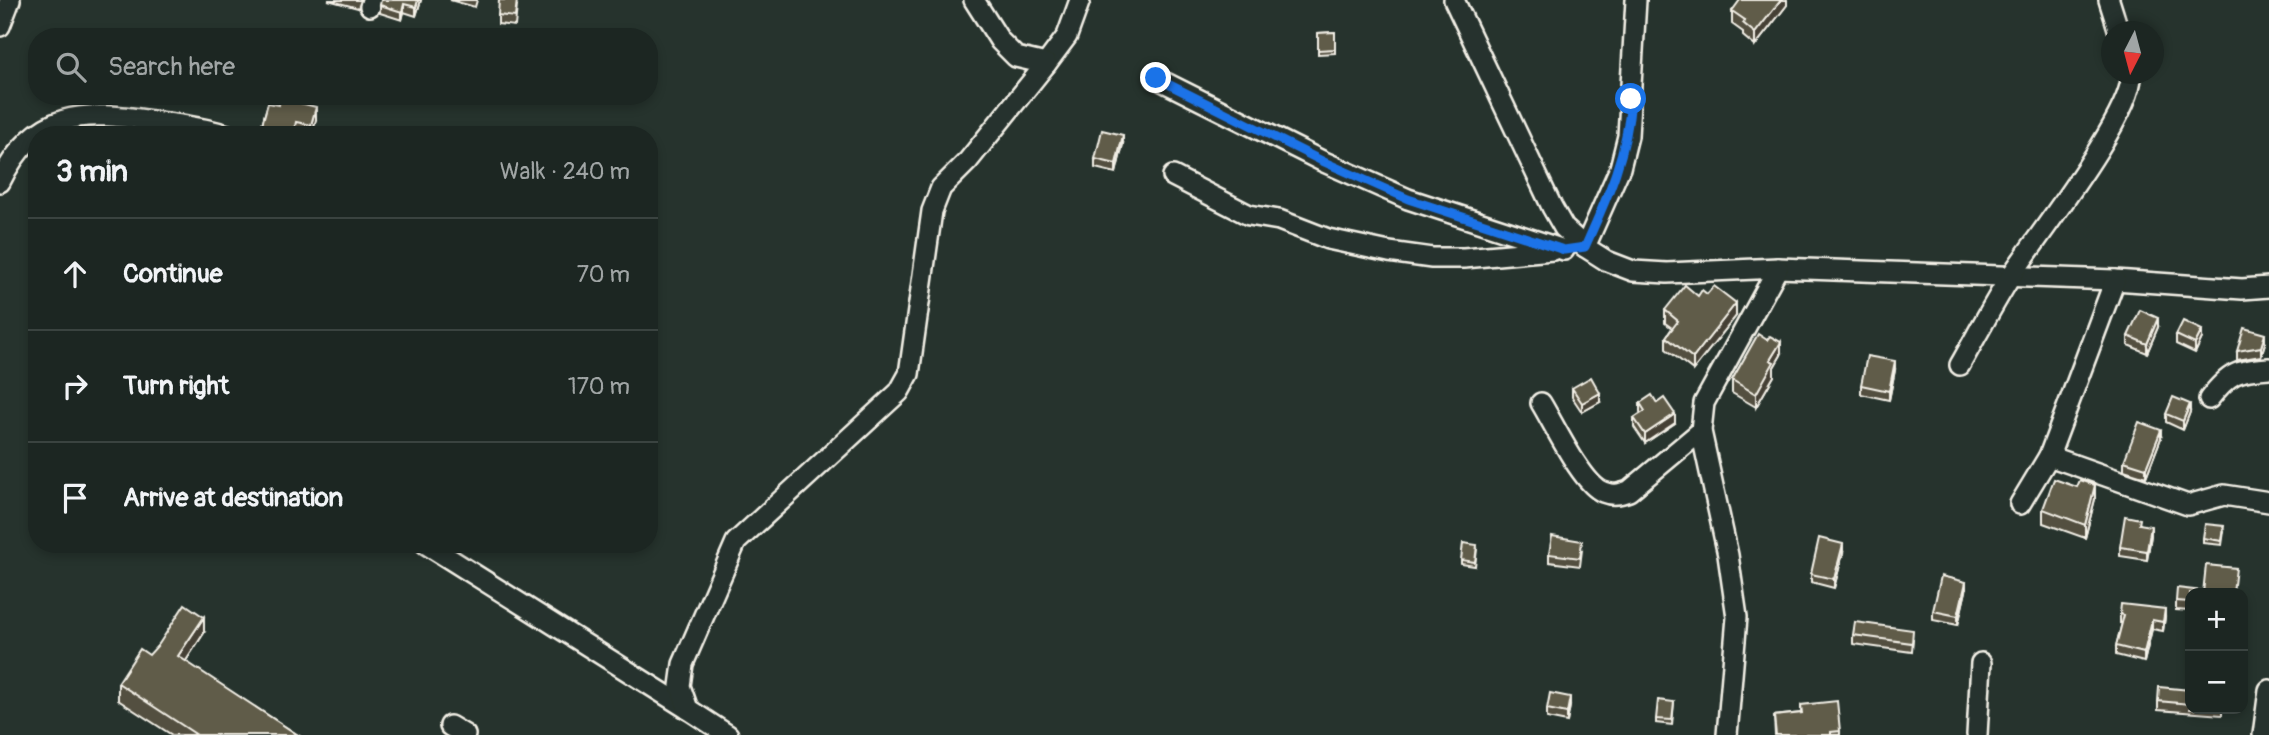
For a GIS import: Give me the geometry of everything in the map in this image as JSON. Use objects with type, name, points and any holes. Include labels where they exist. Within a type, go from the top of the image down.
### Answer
[{"type":"street","points":[[0,26],[10,0]]},
{"type":"street","points":[[974,0],[994,32],[1016,57],[1045,64]]},
{"type":"street","points":[[688,709],[680,686],[683,664],[736,542],[899,392],[909,374],[932,211],[941,188],[968,161],[1067,36],[1080,0]]},
{"type":"street","points":[[1454,0],[1552,208],[1564,228],[1606,261],[1633,271],[1667,273],[1778,268],[2010,278],[2115,279],[2242,289],[2269,287]]},
{"type":"street","points":[[1585,247],[1620,168],[1628,136],[1636,0]]},
{"type":"street","points":[[2109,0],[2116,21]]},
{"type":"street","points":[[1156,78],[1322,161],[1408,199],[1564,250]]},
{"type":"street","points":[[1960,365],[2010,278],[2107,135],[2132,84]]},
{"type":"street","points":[[45,126],[72,116],[107,114],[176,126]]},
{"type":"street","points":[[0,182],[28,140]]},
{"type":"street","points":[[1172,176],[1250,215],[1279,220],[1328,239],[1388,252],[1432,258],[1464,258],[1585,247]]},
{"type":"street","points":[[1727,735],[1737,617],[1728,555],[1701,431],[1704,403],[1714,380],[1778,268]]},
{"type":"street","points":[[2020,503],[2049,456],[2115,279]]},
{"type":"street","points":[[2209,399],[2225,379],[2243,369],[2269,368]]},
{"type":"street","points":[[1541,403],[1586,477],[1601,492],[1616,495],[1629,491],[1701,431]]},
{"type":"street","points":[[2049,456],[2188,505],[2224,495],[2269,502]]},
{"type":"street","points":[[440,553],[729,735]]},
{"type":"street","points":[[1976,735],[1981,663]]},
{"type":"street","points":[[2263,735],[2269,690]]},
{"type":"building","points":[[381,0],[418,0],[416,7],[404,4],[402,12],[380,5]]},
{"type":"building","points":[[499,0],[517,0],[515,17],[498,15]]},
{"type":"building","points":[[1740,0],[1781,0],[1755,33],[1743,23],[1745,20],[1732,11]]},
{"type":"building","points":[[1335,32],[1335,49],[1318,50],[1318,33]]},
{"type":"building","points":[[267,105],[316,107],[311,125],[296,122],[295,126],[262,126]]},
{"type":"building","points":[[1102,130],[1123,135],[1116,164],[1095,159]]},
{"type":"building","points":[[1685,285],[1698,296],[1702,290],[1707,294],[1714,286],[1736,303],[1693,358],[1666,337],[1678,321],[1665,310]]},
{"type":"building","points":[[2140,310],[2158,318],[2147,344],[2128,336]]},
{"type":"building","points":[[2183,321],[2202,330],[2195,344],[2176,335]]},
{"type":"building","points":[[2244,328],[2265,334],[2261,347],[2237,351]]},
{"type":"building","points":[[1758,334],[1767,340],[1770,336],[1781,342],[1770,360],[1774,362],[1756,394],[1732,380]]},
{"type":"building","points":[[1867,356],[1895,361],[1889,391],[1861,385]]},
{"type":"building","points":[[1591,377],[1600,393],[1582,403],[1572,388]]},
{"type":"building","points":[[1652,395],[1657,403],[1664,398],[1675,414],[1645,434],[1634,418],[1645,411],[1640,403]]},
{"type":"building","points":[[2173,397],[2190,404],[2183,421],[2166,414]]},
{"type":"building","points":[[2139,422],[2161,430],[2146,468],[2124,461]]},
{"type":"building","points":[[2054,479],[2077,487],[2080,480],[2095,485],[2085,525],[2043,509]]},
{"type":"building","points":[[2125,516],[2140,519],[2139,524],[2151,526],[2147,551],[2120,547]]},
{"type":"building","points":[[2205,524],[2224,526],[2222,541],[2203,538]]},
{"type":"building","points":[[1552,536],[1582,541],[1580,558],[1549,554]]},
{"type":"building","points":[[1819,538],[1843,544],[1834,579],[1811,574]]},
{"type":"building","points":[[1463,543],[1477,545],[1475,562],[1461,560]]},
{"type":"building","points":[[2206,565],[2236,568],[2234,588],[2204,588]]},
{"type":"building","points":[[1941,576],[1966,582],[1958,616],[1933,611]]},
{"type":"building","points":[[2177,588],[2185,589],[2185,602],[2176,601]]},
{"type":"building","points":[[185,604],[204,617],[178,656],[298,735],[197,735],[118,683],[140,649],[149,655],[159,644]]},
{"type":"building","points":[[2121,604],[2165,609],[2163,622],[2152,620],[2144,653],[2116,646],[2124,615],[2120,614]]},
{"type":"building","points":[[1855,622],[1913,630],[1912,643],[1853,635]]},
{"type":"building","points":[[2159,687],[2185,690],[2185,704],[2158,701]]},
{"type":"building","points":[[1550,693],[1570,697],[1567,713],[1547,709]]},
{"type":"building","points":[[1658,700],[1674,702],[1672,720],[1656,719]]},
{"type":"building","points":[[1837,701],[1840,731],[1831,732],[1831,735],[1776,735],[1774,716],[1802,713],[1801,705]]},
{"type":"route","points":[[1156,78],[1322,161],[1408,199],[1564,250],[1585,247],[1596,223],[1620,168],[1628,136],[1631,99]]}]
